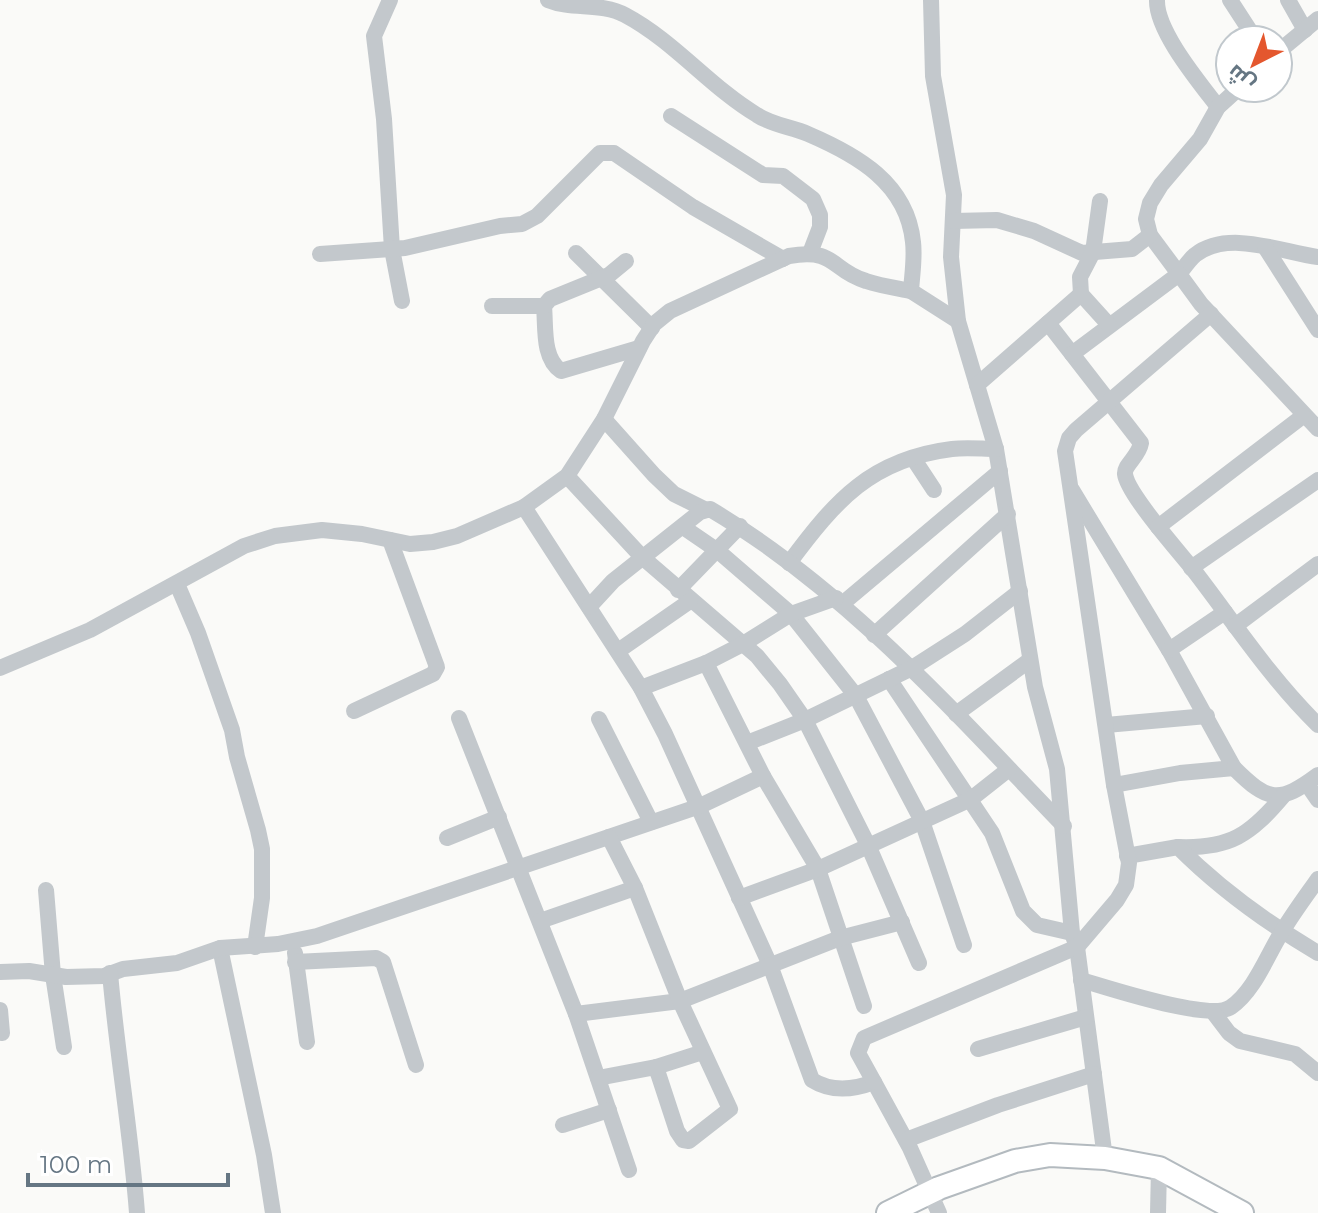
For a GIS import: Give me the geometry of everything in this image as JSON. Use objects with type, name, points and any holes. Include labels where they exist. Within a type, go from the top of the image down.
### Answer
[{"type":"main road","points":[[888,1213],[934,1203],[1015,1161],[1050,1155],[1105,1158],[1159,1168],[1242,1213]]},
{"type":"street","points":[[390,0],[374,36],[384,119],[392,249],[402,301]]},
{"type":"street","points":[[548,0],[623,13],[759,117],[809,135],[868,165],[898,195],[907,218],[913,238],[911,291]]},
{"type":"street","points":[[931,0],[933,76],[954,195],[951,257],[958,321],[996,449],[1030,660],[1057,769],[1074,940],[1105,1158]]},
{"type":"street","points":[[1157,0],[1161,19],[1182,59],[1218,107]]},
{"type":"street","points":[[1230,0],[1246,24]]},
{"type":"street","points":[[1288,0],[1312,25],[1294,39]]},
{"type":"street","points":[[1221,104],[1200,139],[1161,185],[1150,203],[1146,219],[1150,235],[1211,314],[1318,429]]},
{"type":"street","points":[[671,116],[763,175],[783,176],[813,199],[820,215],[820,227],[810,253]]},
{"type":"street","points":[[320,254],[392,249],[522,224],[537,216],[577,174],[600,153],[606,152],[614,153],[693,207],[783,259]]},
{"type":"street","points":[[1100,201],[1093,252],[1080,277],[1081,294],[1109,325]]},
{"type":"street","points":[[953,221],[997,220],[1034,231],[1076,251],[1132,249],[1150,235]]},
{"type":"street","points":[[1072,354],[1179,274],[1194,256],[1208,247],[1234,243],[1318,256]]},
{"type":"street","points":[[1265,247],[1318,330]]},
{"type":"street","points":[[576,253],[652,328]]},
{"type":"street","points":[[0,668],[90,630],[244,546],[275,536],[322,530],[410,544],[457,536],[524,507],[567,476],[604,419],[652,328],[670,311],[783,259],[810,253],[822,255],[865,281],[911,291],[958,321]]},
{"type":"street","points":[[626,261],[602,278],[550,299],[544,306],[549,354],[552,365],[561,371],[639,348]]},
{"type":"street","points":[[977,385],[1081,294]]},
{"type":"street","points":[[492,306],[544,306]]},
{"type":"street","points":[[934,1203],[906,1140],[858,1053],[864,1038],[1074,940],[1117,900],[1126,885],[1130,873],[1114,785],[1065,451],[1069,438],[1211,314]]},
{"type":"street","points":[[1048,323],[1141,443],[1140,452],[1126,468],[1129,485],[1294,702],[1318,725]]},
{"type":"street","points":[[1158,527],[1303,416]]},
{"type":"street","points":[[604,419],[674,494],[740,526],[839,601],[912,668],[1064,826]]},
{"type":"street","points":[[789,563],[814,529],[868,476],[913,458],[953,449],[996,449]]},
{"type":"street","points":[[913,458],[934,490]]},
{"type":"street","points":[[641,688],[706,663],[791,614],[839,601],[1000,471]]},
{"type":"street","points":[[567,476],[642,557],[767,667],[805,720],[868,845],[919,963]]},
{"type":"street","points":[[1191,568],[1318,480]]},
{"type":"street","points":[[1069,486],[1169,650],[1234,768],[1254,788],[1270,796],[1283,796]]},
{"type":"street","points":[[524,507],[641,688],[700,806],[770,965],[812,1080],[819,1085],[853,1090],[874,1082]]},
{"type":"street","points":[[589,607],[613,581],[704,509]]},
{"type":"street","points":[[874,635],[1008,514]]},
{"type":"street","points":[[618,651],[684,596],[740,526]]},
{"type":"street","points":[[683,527],[718,551],[791,614],[856,696],[922,821],[964,945]]},
{"type":"street","points":[[354,711],[433,674],[437,667],[390,540]]},
{"type":"street","points":[[1169,650],[1230,619],[1318,564]]},
{"type":"street","points":[[177,584],[232,730],[258,830],[262,849],[262,898],[255,947]]},
{"type":"street","points":[[747,743],[805,720],[912,668],[965,634],[1020,591]]},
{"type":"street","points":[[956,714],[1030,660]]},
{"type":"street","points":[[706,663],[763,776],[818,869],[864,1006]]},
{"type":"street","points":[[889,679],[971,799],[1003,855],[1023,911],[1037,925],[1074,940]]},
{"type":"street","points":[[1106,725],[1207,716]]},
{"type":"street","points":[[459,718],[576,1014],[629,1170]]},
{"type":"street","points":[[599,719],[651,822]]},
{"type":"street","points":[[1114,785],[1180,773],[1234,768]]},
{"type":"street","points":[[739,898],[818,869],[971,799],[1009,769]]},
{"type":"street","points":[[0,972],[29,971],[66,977],[110,973],[177,963],[220,948],[255,947],[317,936],[700,806],[763,776]]},
{"type":"street","points":[[1127,856],[1178,847],[1208,848],[1241,835],[1263,820],[1283,796],[1312,780],[1318,800]]},
{"type":"street","points":[[447,838],[499,817]]},
{"type":"street","points":[[609,837],[635,888],[680,1001],[730,1109],[689,1141],[683,1140],[677,1131],[656,1067]]},
{"type":"street","points":[[1178,847],[1209,878],[1282,932],[1318,953]]},
{"type":"street","points":[[1081,980],[1213,1012],[1230,1008],[1249,987],[1318,879]]},
{"type":"street","points":[[540,921],[635,888]]},
{"type":"street","points":[[46,890],[53,975],[64,1047]]},
{"type":"street","points":[[576,1014],[680,1001],[840,938],[902,922]]},
{"type":"street","points":[[293,941],[307,1042]]},
{"type":"street","points":[[220,948],[264,1155],[273,1213]]},
{"type":"street","points":[[295,962],[376,958],[383,962],[416,1065]]},
{"type":"street","points":[[110,973],[137,1213]]},
{"type":"street","points":[[0,1010],[2,1033]]},
{"type":"street","points":[[1213,1012],[1229,1033],[1240,1041],[1295,1054],[1318,1073]]},
{"type":"street","points":[[978,1049],[1086,1017]]},
{"type":"street","points":[[598,1078],[656,1067],[703,1052]]},
{"type":"street","points":[[906,1140],[998,1105],[1094,1074]]},
{"type":"street","points":[[563,1125],[609,1110]]},
{"type":"street","points":[[1158,1213],[1159,1168]]}]
